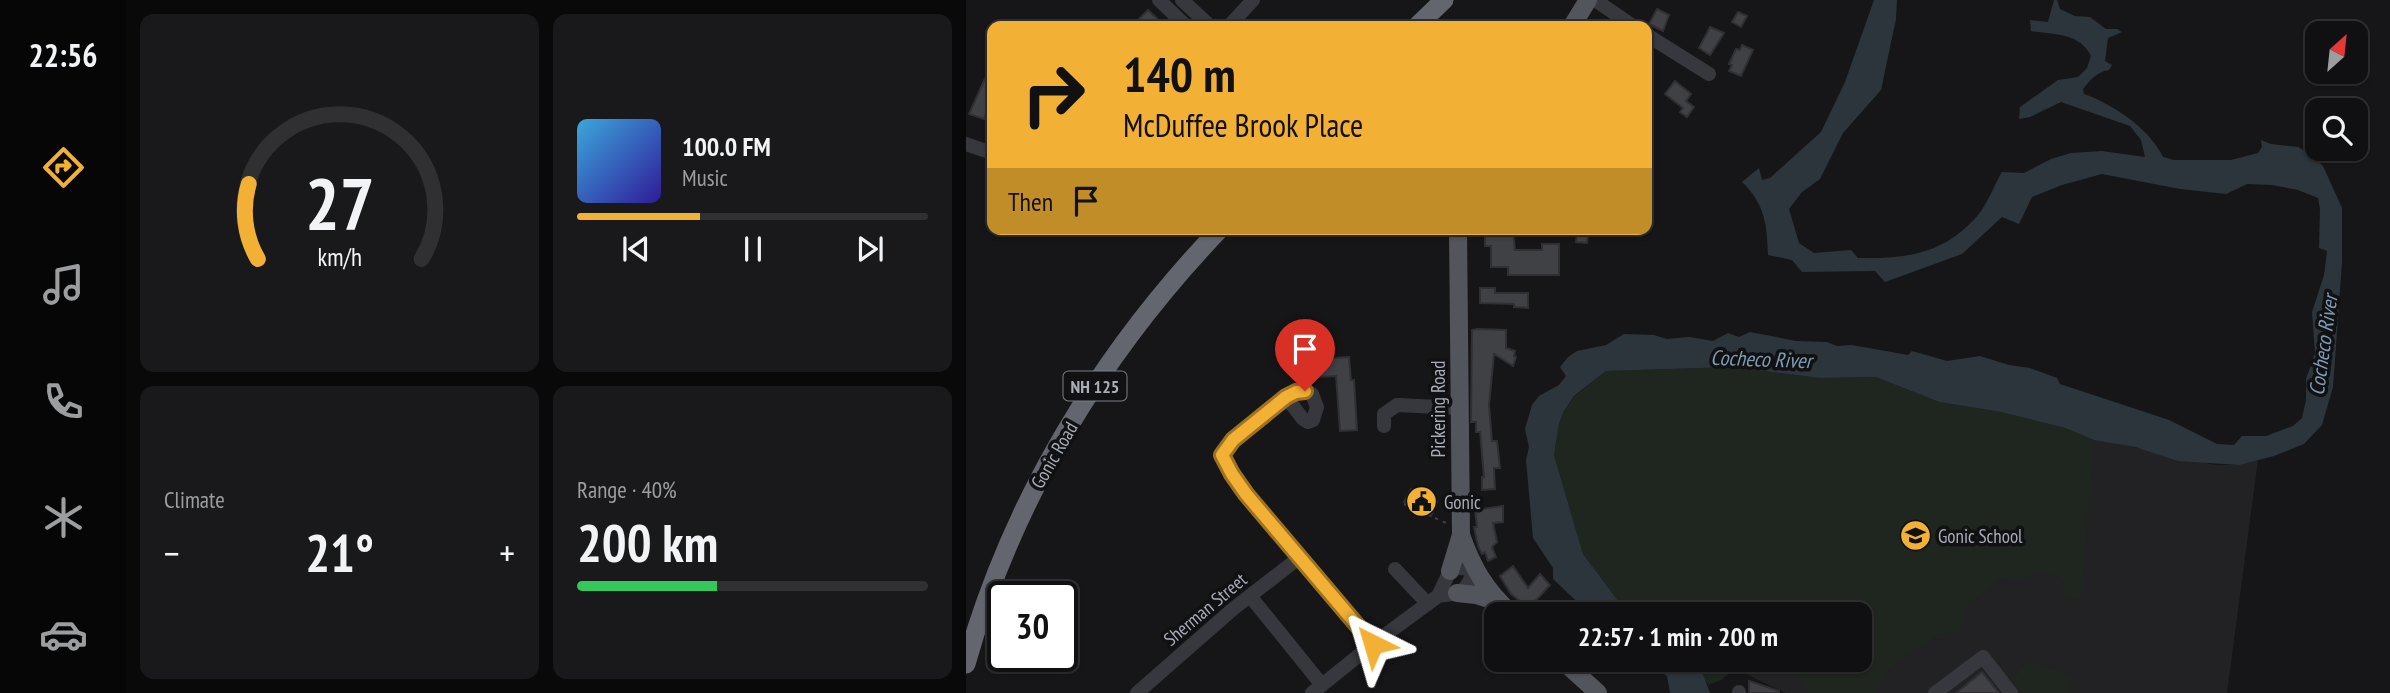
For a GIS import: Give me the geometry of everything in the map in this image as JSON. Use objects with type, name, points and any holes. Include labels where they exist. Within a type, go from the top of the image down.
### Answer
[{"type":"highway","points":[[1422,21],[1444,0]]},
{"type":"highway","name":"Gonic Road","points":[[966,664],[999,564],[1040,476],[1133,332],[1214,235]]},
{"type":"main road","points":[[1575,21],[1588,0]]},
{"type":"main road","name":"Pickering Road","points":[[1458,235],[1459,408],[1454,529],[1474,569],[1498,602]]},
{"type":"main road","points":[[1450,571],[1454,529]]},
{"type":"main road","points":[[1457,593],[1476,595],[1498,602]]},
{"type":"main road","points":[[1575,672],[1598,693]]},
{"type":"street","points":[[1159,0],[1181,21]]},
{"type":"street","points":[[1182,0],[1205,21]]},
{"type":"street","points":[[1235,21],[1253,0]]},
{"type":"street","points":[[1595,0],[1626,21]]},
{"type":"street","points":[[1652,39],[1709,74]]},
{"type":"street","points":[[966,144],[987,151]]},
{"type":"street","points":[[1286,397],[1233,440],[1222,455],[1246,494],[1373,644]]},
{"type":"street","points":[[1384,426],[1384,414],[1397,405],[1459,408]]},
{"type":"street","name":"Sherman Street","points":[[1137,693],[1300,557]]},
{"type":"street","points":[[1250,596],[1317,689],[1433,600],[1457,593],[1469,584],[1474,569],[1457,568],[1450,571],[1433,600]]},
{"type":"street","points":[[1395,569],[1433,600]]},
{"type":"street","points":[[1935,693],[1983,657],[2011,693]]},
{"type":"path","points":[[1404,504],[1454,529]]},
{"type":"shaded area","name":"Gonic School","points":[[1732,367],[1821,378],[1876,377],[1939,402],[2001,412],[2065,428],[2094,440],[2081,600],[2064,598],[2063,579],[2042,571],[2022,580],[2000,578],[1968,605],[1964,611],[1961,632],[1943,632],[1895,663],[1883,676],[1877,693],[1807,693],[1804,679],[1777,672],[1872,672],[1872,602],[1619,602],[1583,554],[1554,455],[1564,411],[1574,397],[1606,371]]},
{"type":"shaded area","name":"Gonic School","points":[[1800,373],[2215,465],[2234,465],[2258,460],[2227,693],[1786,693],[1746,674],[1872,672],[1872,602],[1857,602]]},
{"type":"shaded area","points":[[2027,661],[2071,675],[2071,693],[2022,693],[2012,680]]},
{"type":"shaded area","name":"Gonic School","points":[[1702,672],[1731,672],[1721,680],[1708,685]]},
{"type":"water","name":"Cocheco River","points":[[1874,0],[1897,0],[1896,19],[1881,90],[1843,133],[1820,179],[1802,192],[1789,209],[1799,243],[1814,253],[1851,250],[1858,258],[1924,252],[1952,238],[1978,215],[2002,172],[2024,173],[2051,159],[2071,153],[2102,151],[2145,157],[2141,140],[2130,126],[2061,102],[2030,117],[2019,119],[2020,107],[2058,80],[2078,77],[2087,68],[2091,56],[2080,43],[2066,36],[2031,31],[2030,20],[2048,22],[2054,0],[2057,0],[2060,9],[2075,16],[2090,17],[2106,29],[2122,32],[2108,38],[2105,61],[2112,65],[2109,70],[2092,79],[2083,89],[2084,94],[2107,104],[2130,119],[2149,137],[2163,157],[2174,160],[2231,160],[2258,153],[2262,147],[2261,140],[2298,147],[2305,151],[2305,161],[2318,161],[2323,166],[2342,208],[2342,262],[2333,387],[2322,425],[2304,444],[2274,456],[2239,465],[2178,461],[2135,447],[2094,440],[2065,428],[2001,412],[1939,402],[1876,377],[1821,378],[1732,367],[1606,371],[1574,396],[1564,411],[1554,455],[1583,554],[1619,602],[1577,602],[1553,579],[1553,568],[1533,538],[1526,460],[1529,447],[1525,429],[1532,405],[1539,396],[1559,385],[1566,376],[1560,367],[1568,357],[1577,351],[1606,345],[1624,334],[1654,335],[1667,339],[1689,337],[1713,341],[1728,333],[1739,337],[1750,332],[1796,341],[1852,345],[1908,355],[1912,351],[1947,361],[1980,356],[2030,368],[2057,378],[2060,384],[2169,420],[2217,444],[2234,445],[2242,436],[2266,436],[2293,426],[2302,418],[2306,400],[2306,379],[2315,353],[2312,312],[2324,275],[2327,251],[2319,248],[2318,198],[2298,190],[2272,185],[2247,184],[2226,194],[2180,189],[2102,174],[2032,197],[2019,224],[2002,217],[1962,254],[1885,282],[1875,271],[1802,272],[1792,260],[1768,255],[1767,234],[1760,207],[1742,182],[1759,168],[1762,180],[1770,178],[1821,132],[1845,82]]},
{"type":"water","points":[[1661,672],[1702,672],[1710,693],[1670,693],[1667,676]]},
{"type":"building","points":[[1657,9],[1669,15],[1663,31],[1652,26],[1651,21]]},
{"type":"building","points":[[1148,10],[1160,21],[1137,21]]},
{"type":"building","points":[[1738,12],[1747,16],[1741,27],[1732,22]]},
{"type":"building","points":[[1710,27],[1724,33],[1710,55],[1699,48]]},
{"type":"building","points":[[1742,45],[1753,50],[1741,76],[1729,71],[1732,65],[1729,64],[1736,49],[1740,50]]},
{"type":"building","points":[[987,74],[987,112],[984,119],[969,114]]},
{"type":"building","points":[[1675,81],[1691,94],[1686,101],[1694,107],[1687,117],[1680,112],[1683,108],[1665,94]]},
{"type":"building","points":[[1485,235],[1514,235],[1515,250],[1542,250],[1542,244],[1559,244],[1559,275],[1508,275],[1508,267],[1491,267],[1491,246],[1485,246]]},
{"type":"building","points":[[1577,235],[1588,235],[1587,243],[1576,242]]},
{"type":"building","points":[[1480,288],[1495,288],[1495,293],[1528,293],[1528,308],[1514,307],[1514,304],[1480,303]]},
{"type":"building","points":[[1472,330],[1506,330],[1506,348],[1515,351],[1516,357],[1513,366],[1494,354],[1489,405],[1492,441],[1497,441],[1500,468],[1494,468],[1495,489],[1482,490],[1484,477],[1480,432],[1476,432],[1476,422],[1471,422]]},
{"type":"building","points":[[1349,357],[1351,380],[1354,380],[1357,430],[1340,431],[1336,376],[1317,377],[1316,359]]},
{"type":"building","name":"Gonic","points":[[1411,489],[1437,502],[1431,516],[1404,502]]},
{"type":"building","points":[[1503,506],[1503,522],[1493,523],[1497,542],[1492,547],[1496,557],[1488,561],[1485,552],[1482,554],[1478,546],[1474,527],[1477,527],[1475,510]]},
{"type":"building","points":[[1513,566],[1528,588],[1540,574],[1550,585],[1534,602],[1521,602],[1511,594],[1500,576]]},
{"type":"building","points":[[1982,672],[1999,693],[1956,693]]},
{"type":"building","points":[[1749,681],[1779,691],[1779,693],[1749,693]]},
{"type":"place","name":"Gonic","points":[[1421,502]]},
{"type":"place","name":"Gonic School","points":[[1915,536]]},
{"type":"route","points":[[1305,391],[1286,397],[1233,440],[1222,455],[1246,494],[1373,644]]}]
